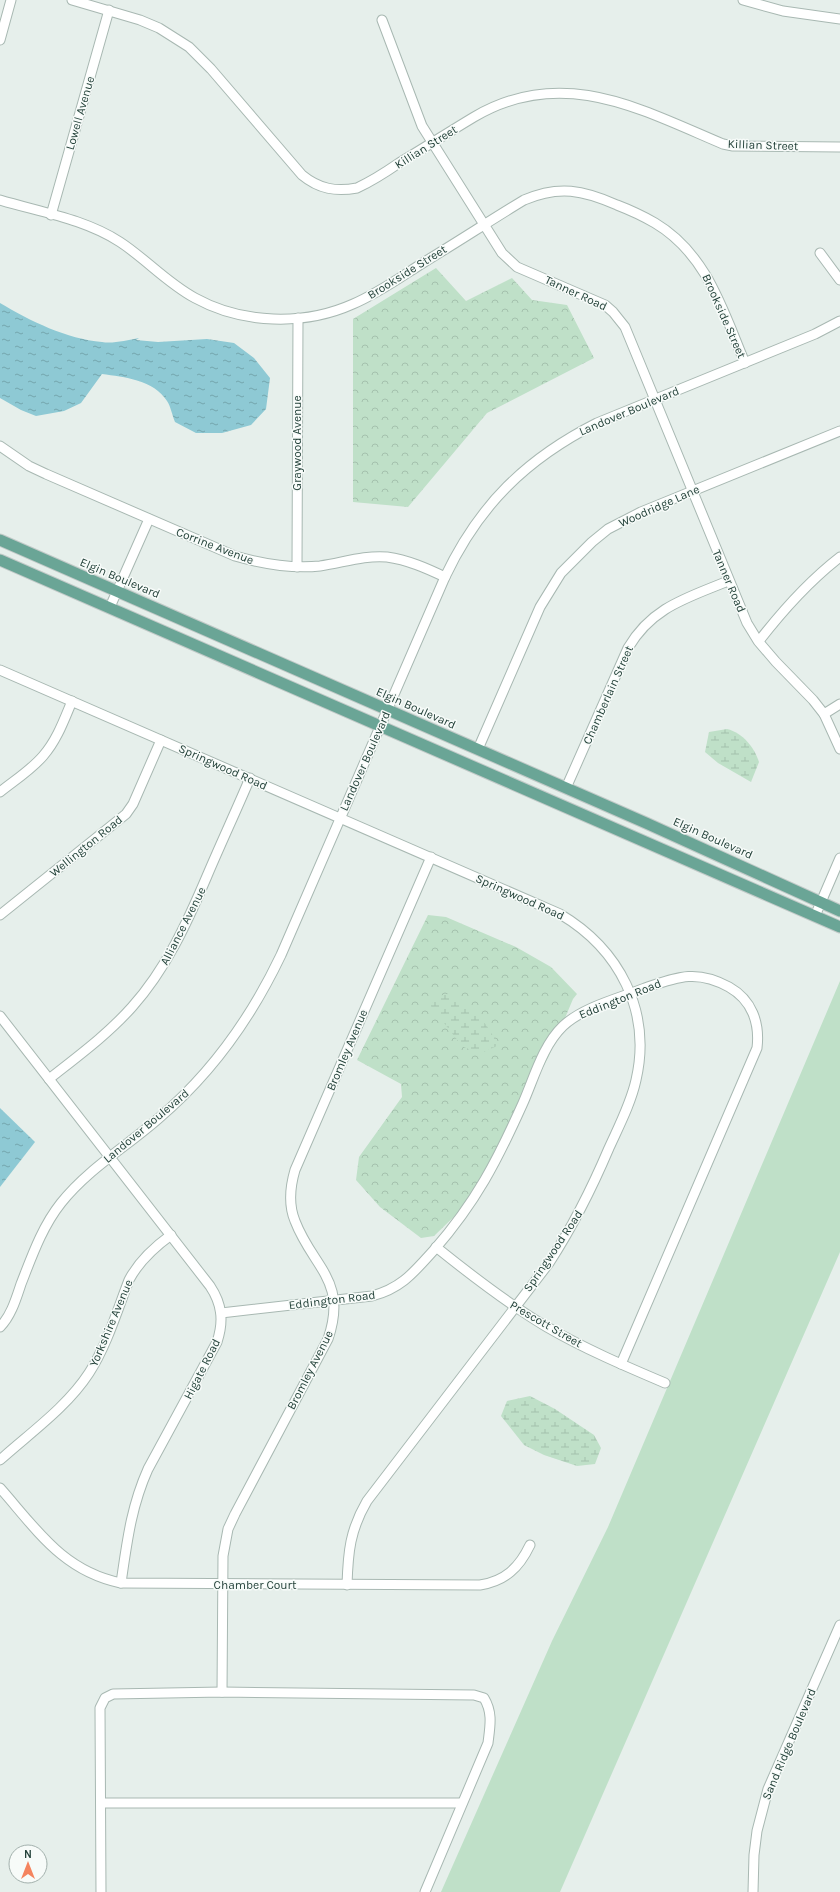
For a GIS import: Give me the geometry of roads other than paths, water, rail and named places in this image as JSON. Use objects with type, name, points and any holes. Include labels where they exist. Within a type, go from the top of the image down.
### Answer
[{"type":"main road","name":"Elgin Boulevard","points":[[0,540],[731,860],[840,911]]},
{"type":"main road","points":[[0,560],[840,927]]},
{"type":"street","points":[[0,40],[11,0]]},
{"type":"street","name":"Killian Street","points":[[72,0],[140,20],[159,28],[189,47],[211,69],[302,175],[317,185],[335,190],[357,188],[476,116],[494,107],[526,97],[562,93],[596,96],[630,105],[723,144],[733,146],[840,147]]},
{"type":"street","points":[[743,0],[783,11],[840,19]]},
{"type":"street","name":"Lowell Avenue","points":[[51,215],[109,10]]},
{"type":"street","name":"Tanner Road","points":[[382,20],[415,109],[432,143],[502,253],[517,267],[598,302],[613,312],[625,327],[728,581],[747,623],[776,662],[813,700],[824,714],[840,749]]},
{"type":"street","name":"Brookside Street","points":[[0,200],[81,224],[119,241],[181,290],[214,307],[269,319],[298,318],[334,311],[370,296],[524,200],[550,191],[564,190],[590,194],[644,216],[666,230],[683,245],[706,274],[745,363]]},
{"type":"street","points":[[820,253],[840,280]]},
{"type":"street","name":"Graywood Avenue","points":[[297,567],[298,318]]},
{"type":"street","name":"Landover Boulevard","points":[[0,1327],[12,1310],[38,1240],[48,1222],[72,1190],[180,1099],[212,1065],[239,1030],[271,975],[455,555],[482,514],[514,479],[533,462],[573,436],[597,423],[815,334],[840,321]]},
{"type":"street","name":"Woodridge Lane","points":[[478,749],[540,607],[561,573],[586,546],[608,529],[641,512],[840,431]]},
{"type":"street","name":"Corrine Avenue","points":[[0,446],[29,466],[46,474],[235,556],[268,564],[297,567],[319,566],[357,558],[387,557],[419,565],[445,577]]},
{"type":"street","points":[[110,607],[149,519]]},
{"type":"street","points":[[760,641],[793,600],[840,557]]},
{"type":"street","name":"Chamberlain Street","points":[[566,788],[628,648],[635,636],[643,626],[665,608],[728,581]]},
{"type":"street","name":"Springwood Road","points":[[0,670],[560,914],[575,923],[590,935],[613,960],[631,994],[638,1022],[640,1042],[638,1067],[631,1097],[581,1209],[548,1263],[359,1514],[349,1544],[347,1585]]},
{"type":"street","points":[[0,792],[43,756],[60,729],[72,701]]},
{"type":"street","points":[[824,714],[840,704]]},
{"type":"street","name":"Wellington Road","points":[[0,915],[126,814],[133,804],[161,740]]},
{"type":"street","name":"Alliance Avenue","points":[[49,1079],[116,1024],[149,987],[163,966],[189,918],[250,778]]},
{"type":"street","name":"Bromley Avenue","points":[[222,1692],[223,1556],[228,1529],[234,1514],[328,1339],[334,1316],[334,1301],[328,1278],[294,1220],[290,1197],[291,1183],[295,1170],[431,857]]},
{"type":"street","points":[[815,916],[840,858]]},
{"type":"street","name":"Eddington Road","points":[[221,1313],[372,1296],[396,1287],[407,1280],[458,1222],[489,1176],[503,1150],[555,1034],[568,1021],[583,1012],[676,977],[692,975],[707,978],[727,986],[744,999],[755,1016],[758,1037],[754,1058],[621,1364]]},
{"type":"street","points":[[0,1016],[49,1079]]},
{"type":"street","name":"Higate Road","points":[[49,1079],[210,1286],[219,1303],[221,1313],[221,1323],[217,1342],[148,1469],[139,1490],[129,1527],[121,1583]]},
{"type":"street","name":"Yorkshire Avenue","points":[[0,1460],[79,1388],[99,1356],[135,1268],[152,1250],[171,1235]]},
{"type":"street","name":"Prescott Street","points":[[436,1247],[468,1273],[515,1307],[578,1344],[665,1383]]},
{"type":"street","name":"Chamber Court","points":[[0,1488],[64,1558],[90,1574],[121,1583],[480,1586],[501,1579],[518,1567],[530,1545]]},
{"type":"street","name":"Sand Ridge Boulevard","points":[[753,1892],[754,1855],[757,1830],[768,1789],[840,1625]]},
{"type":"street","points":[[101,1892],[100,1708],[105,1698],[113,1694],[222,1692],[474,1695],[484,1698],[490,1708],[491,1722],[488,1743],[425,1892]]},
{"type":"street","points":[[101,1803],[462,1803]]},
{"type":"water","points":[[0,303],[49,328],[89,340],[120,342],[139,338],[136,340],[158,342],[207,339],[234,343],[254,358],[270,378],[266,409],[251,425],[222,433],[196,433],[175,422],[167,401],[154,388],[129,378],[102,374],[81,403],[64,411],[36,416],[21,410],[0,398]]},
{"type":"water","points":[[0,1108],[35,1142],[0,1187]]}]
